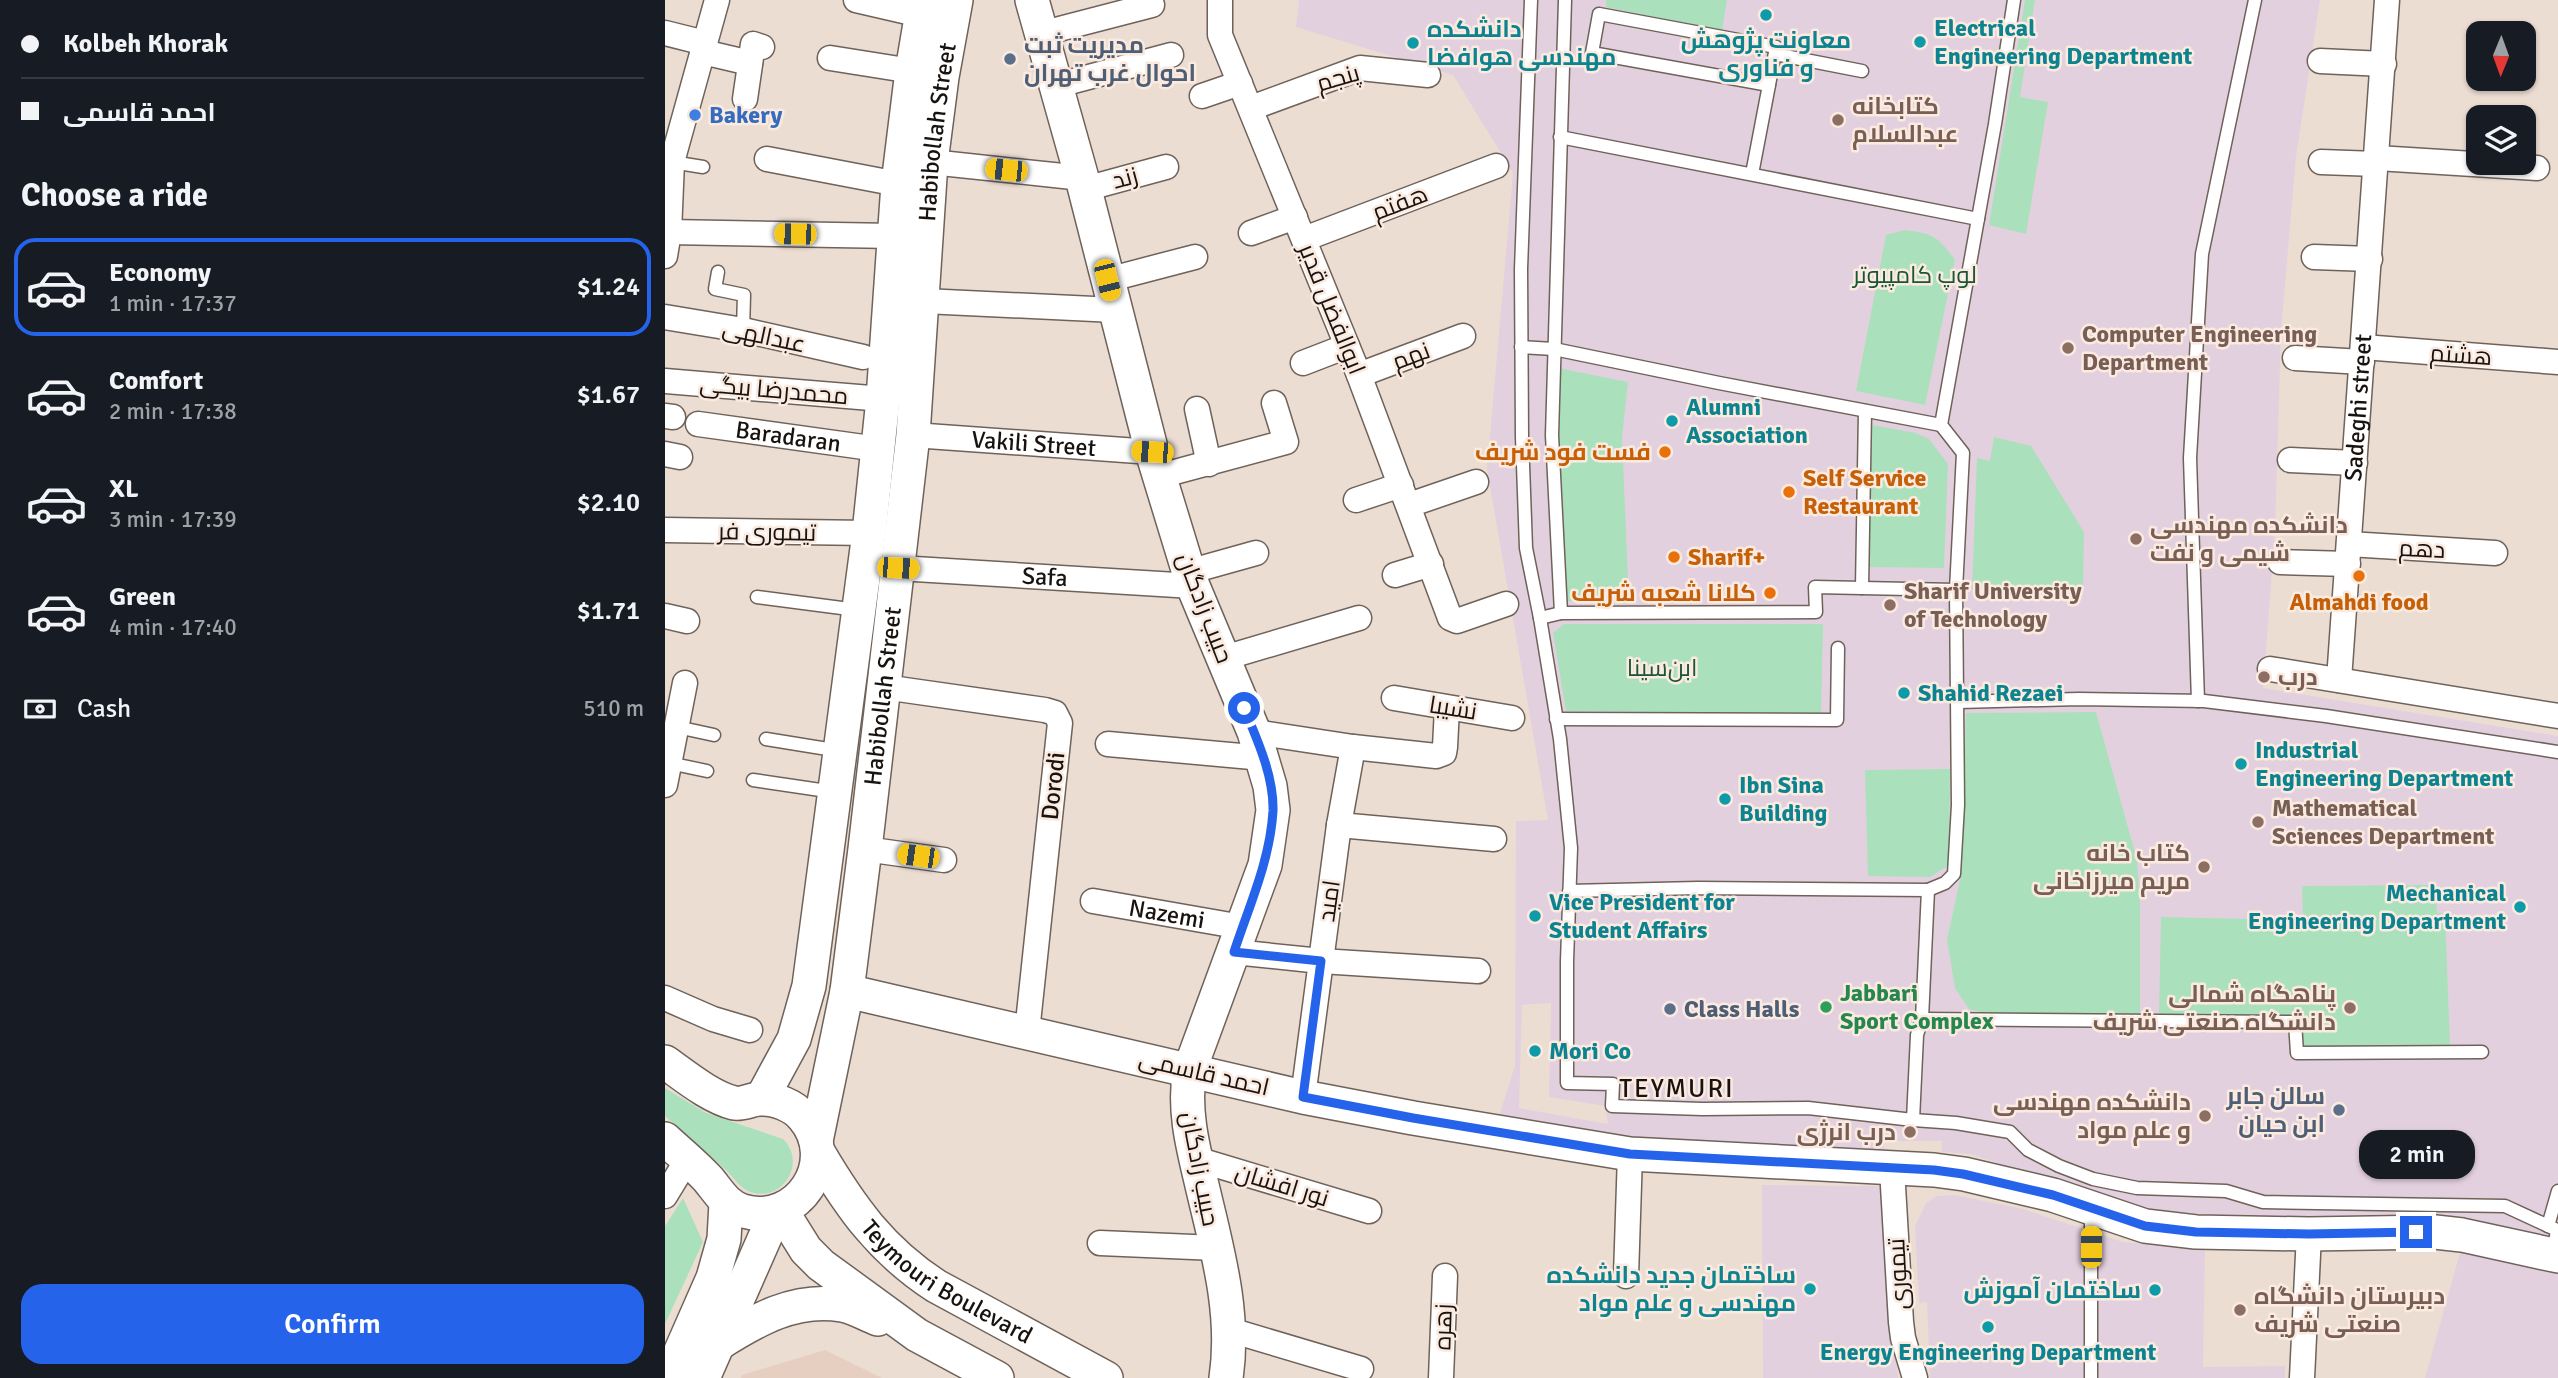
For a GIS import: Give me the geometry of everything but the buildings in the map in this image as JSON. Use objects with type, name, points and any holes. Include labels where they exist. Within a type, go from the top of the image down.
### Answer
[{"type":"main road","name":"Habibollah Street","points":[[779,1211],[797,1200],[810,1187],[817,1170],[817,1146],[847,991],[913,435],[924,301],[931,162],[941,76],[956,0]]},
{"type":"main road","name":"حبیب زادگان","points":[[1032,0],[1156,464],[1191,579],[1259,745],[1273,810],[1265,865],[1190,1069],[1186,1100],[1196,1160],[1223,1274],[1230,1330],[1226,1378]]},
{"type":"main road","name":"Habibollah Street","points":[[749,1101],[794,1039],[809,986],[869,533],[883,399],[898,184],[922,7]]},
{"type":"main road","points":[[823,880],[860,886]]},
{"type":"main road","name":"احمد قاسمی","points":[[847,991],[1303,1097],[1630,1154],[1963,1174],[2053,1195],[2145,1226],[2196,1232],[2435,1232],[2553,1246]]},
{"type":"main road","points":[[665,1062],[693,1082],[749,1101]]},
{"type":"main road","name":"Teymouri Boulevard","points":[[749,1101],[778,1101],[804,1118],[842,1192],[883,1244],[916,1273],[1106,1378]]},
{"type":"main road","points":[[696,1170],[742,1211],[759,1214],[779,1211]]},
{"type":"main road","points":[[678,1370],[713,1278],[724,1239],[696,1170]]},
{"type":"main road","points":[[779,1211],[806,1250],[821,1265],[917,1335]]},
{"type":"main road","points":[[718,1344],[779,1211]]},
{"type":"main road","points":[[678,1370],[762,1317],[803,1304],[843,1305],[917,1335],[997,1378]]},
{"type":"street","points":[[717,0],[672,162],[667,244],[895,236]]},
{"type":"street","points":[[856,0],[922,7]]},
{"type":"street","name":"ابوالفضل قدیر","points":[[1220,0],[1220,35],[1359,375],[1450,618],[1457,621],[1506,604]]},
{"type":"street","name":"Sadeghi street","points":[[2339,680],[2388,0]]},
{"type":"street","points":[[1040,34],[1152,5]]},
{"type":"street","points":[[665,33],[704,47],[756,55],[745,99]]},
{"type":"street","points":[[1055,86],[1171,55]]},
{"type":"street","points":[[830,58],[912,71]]},
{"type":"street","points":[[2320,61],[2384,64]]},
{"type":"street","name":"پنجم","points":[[1251,108],[1360,68],[1428,75]]},
{"type":"street","points":[[1202,96],[1240,83]]},
{"type":"street","points":[[767,159],[898,184]]},
{"type":"street","points":[[2321,162],[2377,161],[2537,168]]},
{"type":"street","points":[[931,162],[1083,183]]},
{"type":"street","name":"هفتم","points":[[1300,228],[1496,166]]},
{"type":"street","name":"زند","points":[[1083,183],[1166,167]]},
{"type":"street","points":[[1251,233],[1300,228]]},
{"type":"street","points":[[924,301],[1111,295],[1195,257]]},
{"type":"street","points":[[2314,257],[2370,259]]},
{"type":"street","name":"عبدالهی","points":[[665,317],[743,330],[863,357]]},
{"type":"street","name":"نهم","points":[[1359,375],[1463,336]]},
{"type":"street","points":[[1304,363],[1347,346]]},
{"type":"street","name":"هشتم","points":[[2295,358],[2363,355],[2558,362]]},
{"type":"street","name":"محمدرضا بیگی","points":[[665,381],[883,399]]},
{"type":"street","name":"Vakili Street","points":[[913,435],[1156,464],[1209,464],[1286,443],[1274,403]]},
{"type":"street","points":[[1196,409],[1209,464]]},
{"type":"street","name":"Baradaran","points":[[698,424],[878,449]]},
{"type":"street","points":[[2290,460],[2355,463]]},
{"type":"street","points":[[1356,500],[1405,495],[1476,482]]},
{"type":"street","name":"تیموری فر","points":[[665,530],[869,533]]},
{"type":"street","name":"Safa","points":[[898,568],[1191,579],[1256,553]]},
{"type":"street","name":"دهم","points":[[2280,562],[2348,554],[2495,553]]},
{"type":"street","points":[[1395,575],[1431,564]]},
{"type":"street","points":[[1224,658],[1359,618]]},
{"type":"street","points":[[2270,669],[2558,716]]},
{"type":"street","points":[[667,774],[685,683]]},
{"type":"street","name":"Dorodi","points":[[884,687],[1045,710],[1055,713],[1060,723],[1027,1032]]},
{"type":"street","name":"نشیبا","points":[[1394,698],[1512,718]]},
{"type":"street","points":[[1108,744],[1353,747],[1436,757],[1444,753],[1447,708]]},
{"type":"street","name":"امید","points":[[1303,1097],[1339,825],[1353,747]]},
{"type":"street","points":[[1339,825],[1494,839]]},
{"type":"street","points":[[865,849],[944,860]]},
{"type":"street","name":"Nazemi","points":[[1093,901],[1321,961],[1478,971]]},
{"type":"street","points":[[665,998],[713,1019],[750,1030]]},
{"type":"street","points":[[1626,1276],[1630,1154]]},
{"type":"street","name":"نور افشان","points":[[1196,1160],[1369,1211]]},
{"type":"street","name":"تیموری","points":[[1892,1168],[1901,1322],[1915,1378]]},
{"type":"street","points":[[665,1196],[696,1170]]},
{"type":"street","points":[[2302,1378],[2309,1234]]},
{"type":"street","points":[[1100,1242],[1216,1248]]},
{"type":"street","name":"زهره","points":[[1441,1378],[1445,1276]]},
{"type":"street","points":[[1230,1330],[1361,1369]]},
{"type":"lane","points":[[1531,0],[1521,269],[1527,548],[1556,719],[1571,848],[1567,1083],[1613,1084],[1612,1106],[1808,1108],[1957,1123],[2010,1132],[2028,1150],[2059,1166],[2093,1179],[2137,1188],[2226,1191],[2263,1202],[2505,1206],[2553,1246]]},
{"type":"lane","points":[[1561,613],[1552,435],[1566,0]]},
{"type":"lane","points":[[1941,425],[1995,124],[2014,0]]},
{"type":"lane","points":[[2198,701],[2190,458],[2202,254],[2255,0]]},
{"type":"lane","points":[[1752,174],[1775,54],[1776,47],[1599,14],[1592,53],[1769,85]]},
{"type":"lane","points":[[1775,54],[1862,71]]},
{"type":"lane","points":[[1560,137],[1978,219]]},
{"type":"lane","points":[[672,162],[703,167]]},
{"type":"lane","points":[[718,272],[715,289],[744,295],[743,330]]},
{"type":"lane","points":[[1521,347],[1554,349],[1941,425],[1963,453],[1957,590],[1958,805],[1954,874],[1944,883],[1928,890],[1698,888],[1569,891]]},
{"type":"lane","points":[[1862,588],[1865,411]]},
{"type":"lane","points":[[1540,618],[1561,613],[1816,612],[1815,587],[1957,590]]},
{"type":"lane","points":[[757,597],[859,610]]},
{"type":"lane","points":[[1556,719],[1837,720],[1839,648]]},
{"type":"lane","points":[[1958,702],[2079,699],[2198,701],[2326,716],[2558,752]]},
{"type":"lane","points":[[677,727],[714,735]]},
{"type":"lane","points":[[766,739],[840,751]]},
{"type":"lane","points":[[667,774],[707,771]]},
{"type":"lane","points":[[753,780],[834,793]]},
{"type":"lane","points":[[1913,1120],[1917,1035],[1922,1019],[1928,890]]},
{"type":"lane","points":[[1922,1019],[2295,1022],[2297,1053],[2481,1052]]},
{"type":"lane","points":[[2553,1246],[2558,1191]]},
{"type":"lane","points":[[2091,1208],[2091,1378]]},
{"type":"shaded area","name":"Sharif University of Technology","points":[[1299,0],[2320,0],[2296,157],[2281,332],[2275,532],[2263,688],[2558,736],[2558,1231],[2547,1237],[2265,1220],[2130,1207],[1970,1154],[1942,1152],[1942,1141],[1885,1141],[1883,1153],[1620,1137],[1499,1116],[1515,1066],[1516,821],[1548,820],[1487,469],[1513,173],[1453,75],[1296,27]],"holes":[[[1551,1003],[1549,1097],[1605,1106],[1608,1124],[1519,1108],[1522,1005]]]},
{"type":"shaded area","name":"ساختمان جدید دانشکده مهندسی و علم مواد","points":[[1762,1185],[1881,1186],[1898,1378],[1763,1378]]},
{"type":"shaded area","points":[[1955,1195],[2023,1209],[2123,1242],[2205,1249],[2203,1367],[2285,1366],[2285,1378],[1930,1378],[1927,1302],[1919,1303],[1915,1226],[1926,1203],[1937,1196]]},
{"type":"shaded area","points":[[2461,1249],[2558,1267],[2558,1378],[2425,1378]]},
{"type":"shaded area","points":[[825,1350],[882,1378],[741,1378],[742,1375]]},
{"type":"green space","points":[[1606,0],[1727,0],[1722,31],[1606,7]]},
{"type":"green space","points":[[2025,0],[2035,0],[2020,97],[2048,102],[2026,234],[1989,225]]},
{"type":"green space","name":"لوپ کامپیوتر","points":[[1905,230],[1934,238],[1955,260],[1925,405],[1856,391],[1886,235]]},
{"type":"green space","points":[[1558,368],[1628,382],[1622,437],[1629,604],[1565,601],[1559,473]]},
{"type":"green space","points":[[1872,425],[1916,433],[1929,439],[1948,464],[1944,568],[1866,567]]},
{"type":"green space","points":[[1994,437],[2031,446],[2084,532],[2083,592],[1972,589],[1977,458],[1990,461]]},
{"type":"green space","name":"ابن‌سینا","points":[[1564,624],[1823,624],[1821,714],[1566,711],[1553,633]]},
{"type":"green space","points":[[2096,712],[2137,860],[2140,904],[2140,1016],[1990,1015],[1969,1009],[1955,988],[1947,940],[1961,875],[1966,713]]},
{"type":"green space","points":[[1950,769],[1949,865],[1930,877],[1868,876],[1865,770]]},
{"type":"green space","points":[[2435,885],[2437,913],[2445,914],[2450,1045],[2303,1046],[2303,1015],[2159,1014],[2161,917],[2303,920],[2302,886]]},
{"type":"green space","points":[[665,1088],[706,1113],[783,1139],[793,1160],[787,1180],[769,1193],[758,1194],[743,1188],[665,1116]]},
{"type":"green space","points":[[683,1198],[703,1242],[665,1324],[665,1226]]},
{"type":"place","name":"معاونت پژوهش و فناوری","points":[[1766,15]]},
{"type":"place","name":"Electrical Engineering Department","points":[[1920,42]]},
{"type":"place","name":"دانشکده مهندسی هوافضا","points":[[1413,43]]},
{"type":"place","name":"مدیریت ثبت احوال غرب تهران","points":[[1010,59]]},
{"type":"place","name":"Bakery","points":[[695,115]]},
{"type":"place","name":"کتابخانه عبدالسلام","points":[[1838,120]]},
{"type":"place","name":"Computer Engineering Department","points":[[2068,348]]},
{"type":"place","name":"Alumni Association","points":[[1672,421]]},
{"type":"place","name":"فست فود شریف","points":[[1665,452]]},
{"type":"place","name":"Self Service Restaurant","points":[[1789,492]]},
{"type":"place","name":"دانشکده مهندسی شیمی و نفت","points":[[2136,539]]},
{"type":"place","name":"Sharif+","points":[[1674,557]]},
{"type":"place","name":"Almahdi food","points":[[2359,576]]},
{"type":"place","name":"کلانا شعبه شریف","points":[[1770,593]]},
{"type":"place","name":"Sharif University of Technology","points":[[1890,605]]},
{"type":"place","name":"درب","points":[[2264,677]]},
{"type":"place","name":"Shahid Rezaei","points":[[1904,693]]},
{"type":"place","name":"Industrial Engineering Department","points":[[2241,764]]},
{"type":"place","name":"Ibn Sina Building","points":[[1725,799]]},
{"type":"place","name":"Mathematical Sciences Department","points":[[2258,822]]},
{"type":"place","name":"کتاب خانه مریم میرزاخانی","points":[[2204,867]]},
{"type":"place","name":"Mechanical Engineering Department","points":[[2520,907]]},
{"type":"place","name":"Vice President for Student Affairs","points":[[1535,916]]},
{"type":"place","name":"Jabbari Sport Complex","points":[[1826,1007]]},
{"type":"place","name":"پناهگاه شمالی دانشگاه صنعتی شریف","points":[[2350,1008]]},
{"type":"place","name":"Class Halls","points":[[1670,1009]]},
{"type":"place","name":"Mori Co","points":[[1535,1051]]},
{"type":"place","name":"سالن جابر ابن حیان","points":[[2339,1110]]},
{"type":"place","name":"دانشکده مهندسی و علم مواد","points":[[2205,1116]]},
{"type":"place","name":"درب انرژی","points":[[1910,1132]]},
{"type":"place","name":"ساختمان جدید دانشکده مهندسی و علم مواد","points":[[1810,1289]]},
{"type":"place","name":"ساختمان آموزش","points":[[2155,1290]]},
{"type":"place","name":"دبیرستان دانشگاه صنعتی شریف","points":[[2240,1310]]},
{"type":"place","name":"Energy Engineering Department","points":[[1988,1327]]},
{"type":"district","name":"TEYMURI","points":[[1677,1089]]},
{"type":"route","points":[[1244,708],[1263,758],[1273,810],[1265,865],[1234,952],[1321,961],[1303,1097],[1630,1154],[1934,1170],[1963,1174],[2053,1195],[2145,1226],[2196,1232],[2416,1232]]}]
